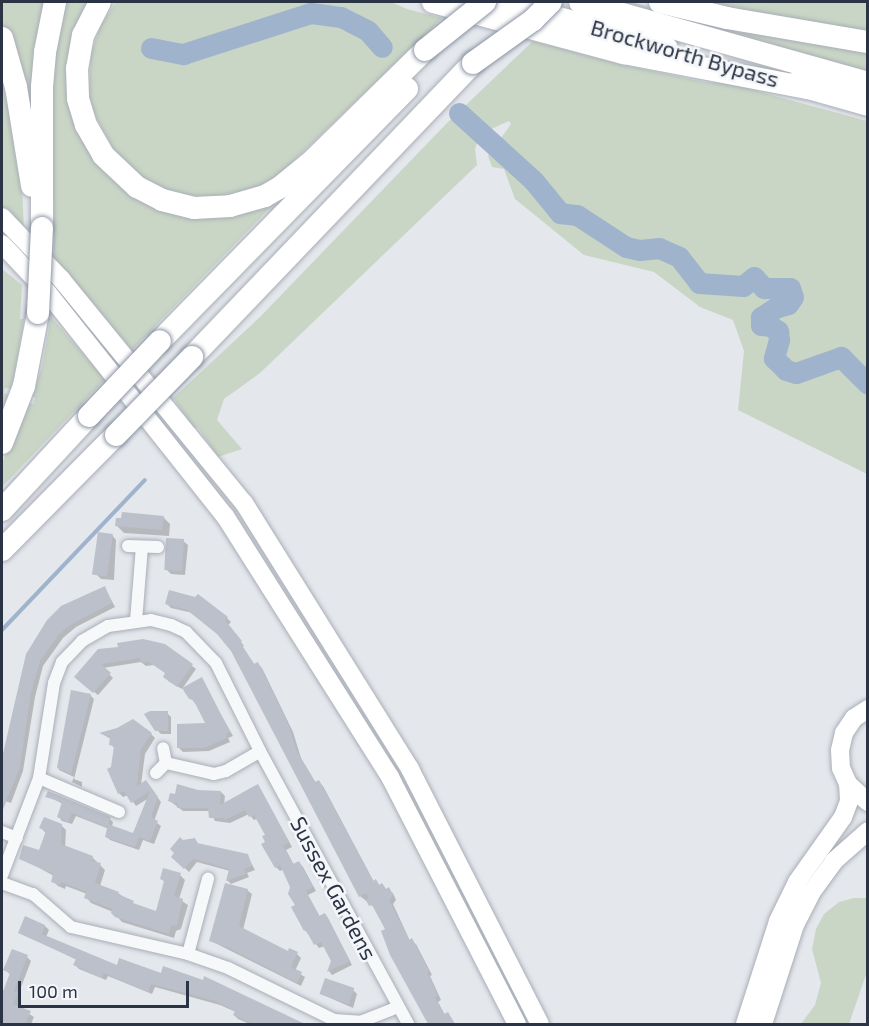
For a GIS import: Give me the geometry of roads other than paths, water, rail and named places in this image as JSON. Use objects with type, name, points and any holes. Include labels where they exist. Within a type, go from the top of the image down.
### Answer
[{"type":"highway","points":[[2,443],[24,386],[38,313],[42,228],[42,87],[45,52],[55,2]]},
{"type":"highway","points":[[100,2],[89,21],[79,51],[78,99],[86,125],[103,155],[123,177],[152,196],[176,205],[212,208],[230,206],[265,196],[279,188],[309,164],[487,2]]},
{"type":"highway","points":[[433,2],[624,53],[808,88]]},
{"type":"highway","name":"Brockworth Bypass","points":[[502,2],[867,105]]},
{"type":"highway","points":[[2,550],[192,357],[531,2]]},
{"type":"highway","points":[[473,63],[533,20],[551,2]]},
{"type":"highway","name":"Brockworth Bypass","points":[[580,2],[867,83]]},
{"type":"highway","points":[[660,2],[737,20],[867,42]]},
{"type":"highway","points":[[2,38],[16,87],[27,167],[42,228]]},
{"type":"highway","points":[[2,510],[432,52]]},
{"type":"street","points":[[2,217],[61,279],[244,503],[410,769],[540,1024]]},
{"type":"street","points":[[2,244],[48,293],[225,516],[390,777],[517,1024]]},
{"type":"street","points":[[128,546],[158,547]]},
{"type":"street","points":[[136,621],[142,547]]},
{"type":"street","name":"Sussex Gardens","points":[[2,875],[39,778],[54,683],[62,662],[82,641],[108,626],[151,620],[171,625],[186,632],[216,663],[260,751],[408,1024]]},
{"type":"street","points":[[745,1024],[778,921],[797,882],[843,818],[849,801],[848,784],[841,768],[840,750],[844,733],[854,718],[867,709]]},
{"type":"street","points":[[163,748],[166,763]]},
{"type":"street","points":[[166,763],[214,774],[226,771],[260,751]]},
{"type":"street","points":[[156,773],[166,763]]},
{"type":"street","points":[[39,778],[119,812]]},
{"type":"street","points":[[848,784],[867,802]]},
{"type":"street","points":[[763,1024],[784,954],[811,893],[834,861],[867,831]]},
{"type":"street","points":[[2,832],[17,838]]},
{"type":"street","points":[[2,884],[33,894],[71,927],[188,954],[228,968],[333,1020],[360,1022],[398,1006]]},
{"type":"street","points":[[188,954],[202,885]]},
{"type":"waterway","points":[[151,48],[183,54],[311,13],[341,17],[368,31],[382,47]]},
{"type":"waterway","points":[[459,113],[533,180],[560,213],[577,215],[626,247],[640,250],[659,248],[679,257],[699,283],[743,286],[754,277],[764,288],[790,288],[793,297],[788,304],[775,308],[761,317],[761,325],[771,326],[778,331],[779,340],[774,358],[786,370],[796,373],[841,357],[868,384]]},
{"type":"waterway","points":[[2,630],[145,480]]}]
